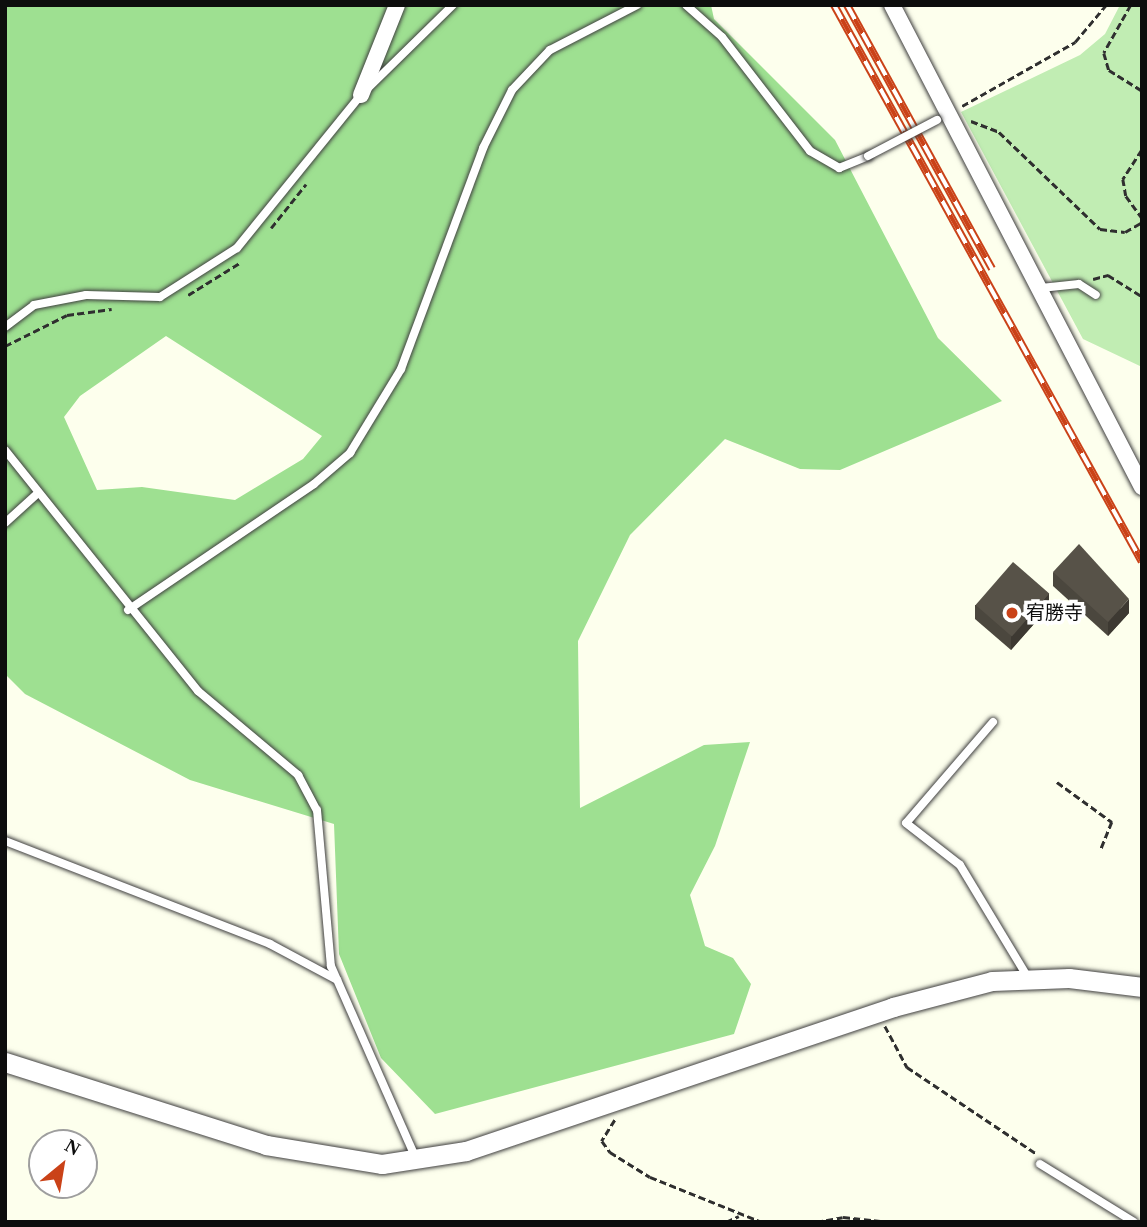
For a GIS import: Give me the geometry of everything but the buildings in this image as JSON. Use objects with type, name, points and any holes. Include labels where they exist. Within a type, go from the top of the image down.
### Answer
[{"type":"street","points":[[361,95],[397,5]]},
{"type":"street","points":[[892,5],[947,118],[1041,288],[1142,487]]},
{"type":"street","points":[[5,1062],[317,1158],[416,1160],[466,1151],[878,1012],[1027,976],[1142,987]]},
{"type":"lane","points":[[5,327],[34,305],[86,295],[160,297],[237,248],[361,95],[453,5]]},
{"type":"lane","points":[[128,610],[314,484],[350,453],[401,369],[483,148],[512,90],[550,50],[637,5]]},
{"type":"lane","points":[[686,5],[722,37],[810,151],[839,168],[947,118]]},
{"type":"lane","points":[[1041,288],[1079,284],[1096,295]]},
{"type":"lane","points":[[5,450],[128,610],[198,691],[298,775],[317,810],[321,905],[337,980],[416,1160]]},
{"type":"lane","points":[[5,523],[38,493]]},
{"type":"lane","points":[[993,722],[906,823],[967,874],[1027,976]]},
{"type":"lane","points":[[5,841],[271,944],[337,980]]},
{"type":"lane","points":[[1040,1164],[1134,1222]]},
{"type":"path","points":[[947,118],[1075,42],[1106,5]]},
{"type":"path","points":[[1131,5],[1104,53],[1110,70],[1142,91]]},
{"type":"path","points":[[947,118],[999,132],[1100,229],[1125,232],[1142,220],[1126,196],[1123,179],[1142,150]]},
{"type":"path","points":[[261,239],[310,179]]},
{"type":"path","points":[[181,297],[244,257]]},
{"type":"path","points":[[1093,279],[1108,275],[1142,296]]},
{"type":"path","points":[[5,346],[67,315],[120,308]]},
{"type":"path","points":[[1057,782],[1112,822],[1100,851]]},
{"type":"path","points":[[878,1012],[906,1067],[1035,1150],[1040,1164]]},
{"type":"path","points":[[622,1100],[602,1141],[610,1152],[739,1216],[762,1222]]},
{"type":"path","points":[[726,1222],[739,1216]]},
{"type":"path","points":[[816,1222],[843,1217],[890,1222]]},
{"type":"green space","points":[[5,5],[711,5],[714,19],[835,140],[938,338],[1002,401],[840,470],[800,469],[725,439],[630,535],[578,641],[580,808],[704,745],[750,742],[715,846],[690,895],[705,946],[733,958],[751,984],[734,1034],[435,1114],[381,1058],[339,954],[334,824],[190,780],[25,694],[5,674]],"holes":[[[166,336],[322,436],[303,459],[235,500],[142,487],[97,490],[64,417],[80,396]]]},
{"type":"green space","points":[[1120,5],[1142,5],[1142,367],[1083,339],[961,112],[1080,55],[1105,34]]},
{"type":"railway","points":[[834,5],[1142,562]]},
{"type":"railway","points":[[847,5],[992,269]]},
{"type":"place","name":"宥勝寺","points":[[1012,613]]}]
